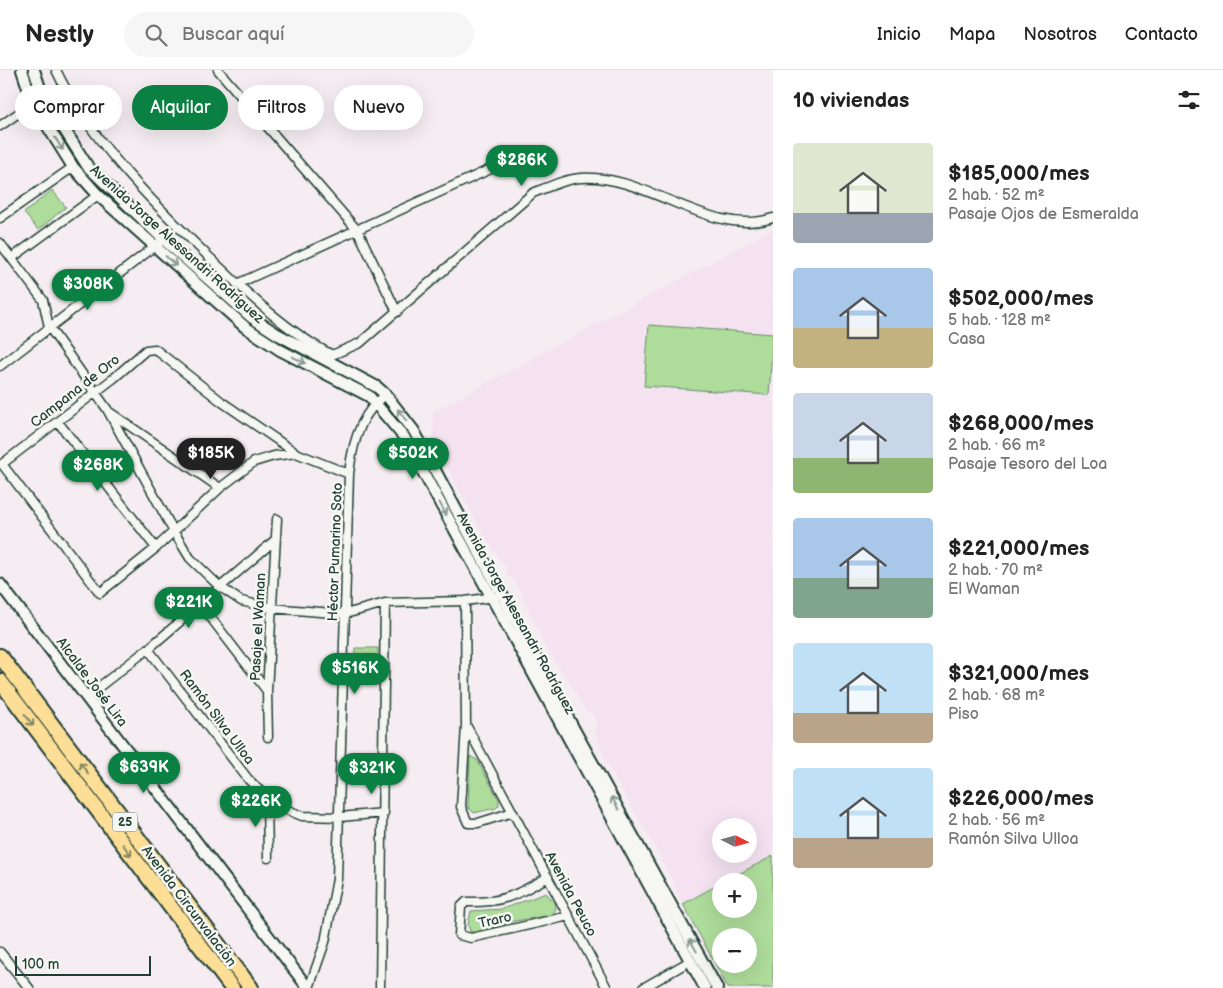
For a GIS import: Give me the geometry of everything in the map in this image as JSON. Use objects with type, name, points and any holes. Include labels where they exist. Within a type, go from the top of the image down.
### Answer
[{"type":"highway","name":"Avenida Circunvalación","points":[[0,656],[251,988]]},
{"type":"highway","name":"Avenida Circunvalación","points":[[0,681],[232,988]]},
{"type":"street","name":"Avenida Jorge Alessandri Rodríguez","points":[[22,70],[27,85]]},
{"type":"street","name":"Avenida Jorge Alessandri Rodríguez","points":[[34,70],[42,94],[88,167],[159,243],[244,327],[280,350],[369,396],[404,437],[705,988]]},
{"type":"street","points":[[56,70],[88,123],[158,208],[237,284],[283,324],[327,356],[360,343],[533,193],[572,180],[581,178],[616,181],[710,215],[740,222],[763,221],[773,218]]},
{"type":"street","points":[[218,70],[358,230],[397,312]]},
{"type":"street","points":[[0,126],[15,116]]},
{"type":"street","name":"Avenida Jorge Alessandri Rodríguez","points":[[50,130],[73,167],[98,195],[251,317],[277,334],[327,356],[377,387],[386,395],[414,430],[575,731],[717,988]]},
{"type":"street","points":[[237,284],[515,158]]},
{"type":"street","points":[[0,218],[73,167]]},
{"type":"street","points":[[12,258],[98,195]]},
{"type":"street","points":[[0,242],[43,300],[49,327],[107,409],[190,558],[220,586],[241,601],[271,608],[346,614],[385,603],[465,600],[490,596],[504,598]]},
{"type":"street","points":[[0,366],[159,243]]},
{"type":"street","name":"Campana de Oro","points":[[156,548],[100,593],[2,464],[58,422],[146,350],[155,349],[222,402],[296,453],[349,474]]},
{"type":"street","name":"Héctor Pumarino Soto","points":[[309,988],[325,942],[337,879],[349,474],[352,449],[368,412],[375,402],[386,395]]},
{"type":"street","points":[[107,409],[220,488]]},
{"type":"street","points":[[58,422],[156,548],[220,488],[254,462],[274,456],[296,453]]},
{"type":"street","name":"Pasaje el Waman","points":[[268,737],[267,691],[277,519]]},
{"type":"street","points":[[86,697],[201,605],[220,586],[275,540]]},
{"type":"street","name":"Alcalde José Lira","points":[[0,584],[309,988]]},
{"type":"street","name":"Avenida Peuco","points":[[465,600],[466,725],[461,807],[468,823],[478,823],[513,812]]},
{"type":"street","points":[[380,988],[384,813],[385,603]]},
{"type":"street","points":[[201,605],[267,691]]},
{"type":"street","name":"Ramón Silva Ulloa","points":[[148,649],[248,779],[273,804],[302,816],[340,817],[384,813]]},
{"type":"street","name":"Avenida Peuco","points":[[466,725],[606,986]]},
{"type":"street","points":[[267,798],[268,858]]},
{"type":"street","name":"Traro","points":[[548,877],[513,897],[482,902],[466,902],[461,907],[460,935],[471,938],[569,916]]},
{"type":"street","points":[[0,952],[29,988]]},
{"type":"street","points":[[644,988],[690,961]]},
{"type":"street","points":[[596,988],[606,986]]},
{"type":"shaded area","points":[[773,229],[773,856],[740,873],[712,873],[712,888],[683,904],[663,861],[607,764],[594,730],[597,725],[591,712],[587,713],[569,681],[546,649],[519,589],[513,579],[509,577],[505,566],[486,539],[433,441],[433,412]]},
{"type":"green space","points":[[52,190],[66,207],[38,230],[24,213]]},
{"type":"green space","points":[[649,325],[773,334],[769,395],[644,386]]},
{"type":"green space","points":[[355,648],[378,648],[377,682],[354,682]]},
{"type":"green space","points":[[470,756],[477,760],[499,800],[499,805],[496,808],[474,813],[468,807]]},
{"type":"green space","points":[[773,856],[773,988],[728,988],[720,973],[757,973],[757,928],[712,928],[712,958],[683,904],[712,888],[712,918],[757,918],[757,873],[740,873]]},
{"type":"green space","points":[[546,893],[555,903],[556,909],[552,915],[515,921],[475,933],[470,931],[468,925],[471,911],[502,909]]}]
